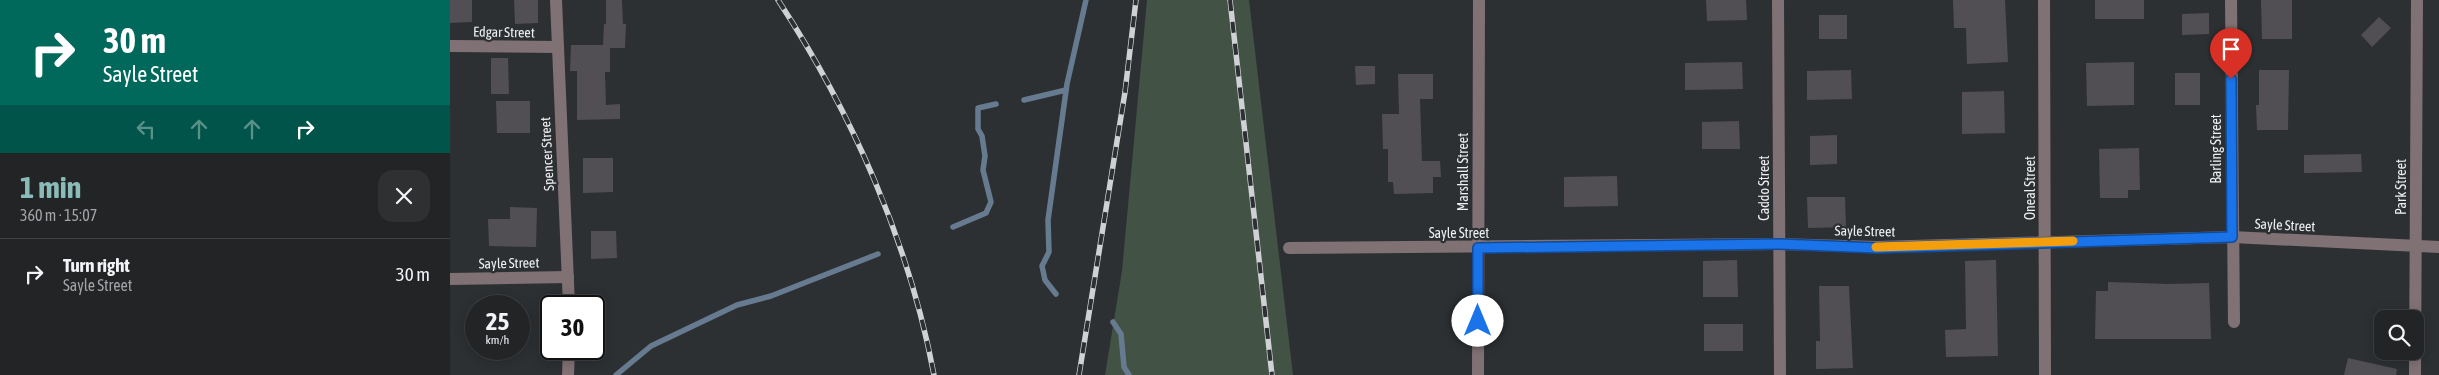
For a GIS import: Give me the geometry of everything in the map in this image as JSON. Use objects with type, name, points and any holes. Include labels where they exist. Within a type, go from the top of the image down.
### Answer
[{"type":"street","name":"Spencer Street","points":[[556,0],[569,295]]},
{"type":"street","name":"Marshall Street","points":[[1478,375],[1479,0]]},
{"type":"street","name":"Caddo Street","points":[[1778,0],[1780,375]]},
{"type":"street","name":"Oneal Street","points":[[2044,0],[2045,375]]},
{"type":"street","name":"Barling Street","points":[[2231,0],[2234,322]]},
{"type":"street","name":"Park Street","points":[[2415,375],[2417,0]]},
{"type":"street","name":"Edgar Street","points":[[450,46],[557,47]]},
{"type":"street","name":"Sayle Street","points":[[1289,248],[1478,248],[1779,244],[1877,248],[2232,237],[2439,247]]},
{"type":"street","name":"Sayle Street","points":[[450,279],[568,277]]},
{"type":"street","points":[[568,360],[568,375]]},
{"type":"green space","points":[[1147,0],[1249,0],[1293,375],[1105,375],[1122,271]]},
{"type":"building","points":[[450,0],[472,0],[472,22],[450,23]]},
{"type":"building","points":[[514,0],[538,0],[538,23],[515,24]]},
{"type":"building","points":[[606,0],[622,0],[623,24],[626,24],[625,48],[610,48],[610,72],[605,72],[606,105],[620,104],[620,119],[577,120],[577,71],[570,71],[571,45],[603,45],[604,24],[606,24]]},
{"type":"building","points":[[1706,0],[1746,0],[1747,20],[1707,21]]},
{"type":"building","points":[[1953,0],[2005,0],[2008,62],[1967,64],[1966,28],[1954,28]]},
{"type":"building","points":[[2095,0],[2144,0],[2144,19],[2095,19]]},
{"type":"building","points":[[2261,0],[2292,0],[2292,39],[2262,39]]},
{"type":"building","points":[[2209,13],[2209,34],[2182,35],[2182,14]]},
{"type":"building","points":[[1819,15],[1847,15],[1847,39],[1819,39]]},
{"type":"building","points":[[2379,17],[2391,28],[2372,47],[2361,35]]},
{"type":"building","points":[[491,58],[508,58],[509,94],[491,94]]},
{"type":"building","points":[[1742,62],[1743,89],[1685,90],[1685,63]]},
{"type":"building","points":[[2134,62],[2134,105],[2087,106],[2086,63]]},
{"type":"building","points":[[1355,66],[1375,66],[1375,84],[1356,85]]},
{"type":"building","points":[[1851,70],[1852,99],[1807,100],[1807,71]]},
{"type":"building","points":[[2259,70],[2289,70],[2288,130],[2257,130],[2256,105],[2259,105]]},
{"type":"building","points":[[2175,73],[2200,73],[2200,105],[2175,105]]},
{"type":"building","points":[[1398,74],[1433,74],[1433,99],[1420,99],[1422,161],[1440,161],[1441,177],[1433,177],[1433,193],[1394,194],[1393,182],[1388,182],[1388,149],[1383,149],[1382,114],[1399,114]]},
{"type":"building","points":[[2004,91],[2005,133],[1962,134],[1962,92]]},
{"type":"building","points":[[496,101],[530,101],[530,133],[497,133]]},
{"type":"building","points":[[1739,121],[1740,149],[1702,149],[1702,122]]},
{"type":"building","points":[[1837,135],[1837,164],[1810,165],[1810,136]]},
{"type":"building","points":[[2139,148],[2140,190],[2128,190],[2128,198],[2100,198],[2099,149]]},
{"type":"building","points":[[2361,154],[2362,172],[2304,173],[2304,155]]},
{"type":"building","points":[[583,158],[613,158],[613,192],[583,193]]},
{"type":"building","points":[[1617,176],[1618,206],[1564,207],[1564,177]]},
{"type":"building","points":[[1807,197],[1845,197],[1846,227],[1808,228]]},
{"type":"building","points":[[510,207],[537,208],[536,247],[489,246],[488,219],[510,219]]},
{"type":"building","points":[[591,231],[616,231],[617,258],[591,259]]},
{"type":"building","points":[[1737,260],[1738,297],[1703,297],[1703,261]]},
{"type":"building","points":[[1996,260],[1998,356],[1946,357],[1945,330],[1966,329],[1965,261]]},
{"type":"building","points":[[2108,282],[2209,283],[2211,339],[2095,339],[2096,291],[2108,291]]},
{"type":"building","points":[[1819,286],[1849,286],[1853,368],[1816,369],[1816,341],[1820,341]]},
{"type":"building","points":[[1704,324],[1743,324],[1743,351],[1704,351]]},
{"type":"building","points":[[2348,358],[2397,369],[2396,375],[2344,375]]},
{"type":"waterway","points":[[1056,294],[1045,280],[1042,266],[1049,252],[1048,220],[1067,84],[1086,0]]},
{"type":"waterway","points":[[1024,100],[1066,90]]},
{"type":"waterway","points":[[953,227],[986,213],[991,202],[983,170],[985,156],[982,136],[978,129],[978,108],[996,104]]},
{"type":"waterway","points":[[616,375],[651,346],[737,305],[771,296],[878,254]]},
{"type":"waterway","points":[[1113,322],[1121,334],[1124,367],[1129,375]]},
{"type":"railway","points":[[778,0],[830,88],[874,180],[909,276],[923,325],[934,375]]},
{"type":"railway","points":[[1079,375],[1125,92],[1136,0]]},
{"type":"railway","points":[[1230,0],[1272,375]]},
{"type":"slow traffic","points":[[1876,247],[2073,241]]},
{"type":"route","points":[[1478,321],[1478,248],[1779,244],[1877,248],[2106,239],[2232,237],[2231,79]]}]
